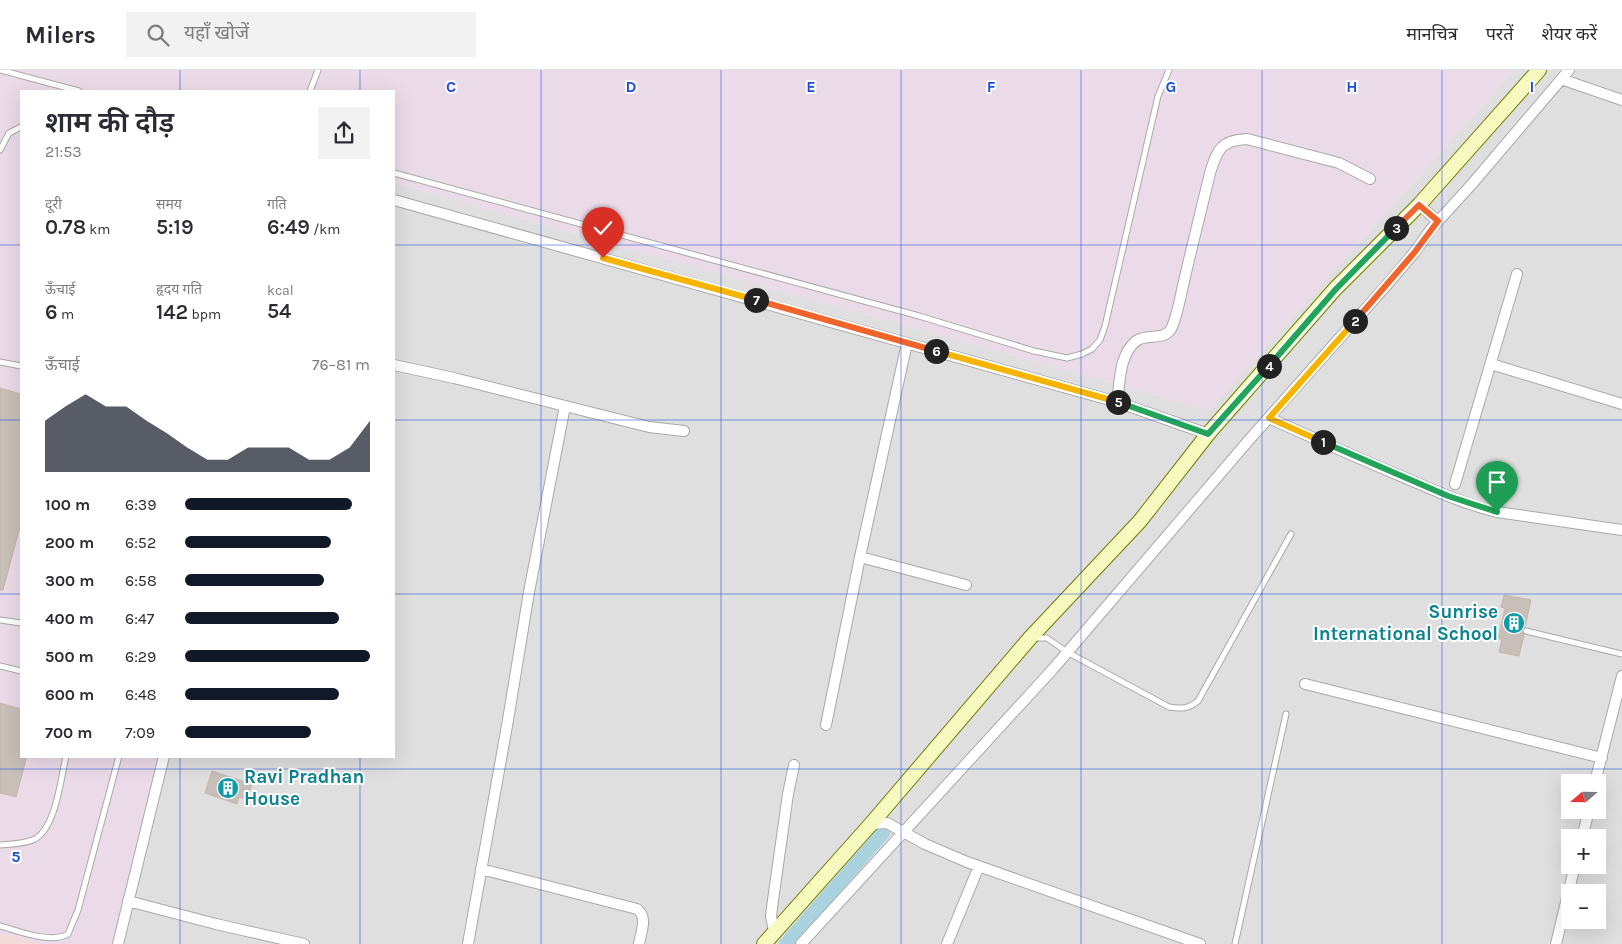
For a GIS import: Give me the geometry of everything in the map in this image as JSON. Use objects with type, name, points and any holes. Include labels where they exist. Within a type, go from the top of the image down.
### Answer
[{"type":"street","points":[[765,943],[871,824],[1030,638],[1140,521],[1208,434],[1336,289],[1419,205],[1538,70]]},
{"type":"street","points":[[801,944],[1385,287],[1438,221],[1569,70]]},
{"type":"street","points":[[1561,80],[1622,100]]},
{"type":"street","points":[[1117,402],[1123,362],[1127,352],[1136,341],[1144,337],[1164,334],[1170,330],[1181,293],[1210,172],[1221,147],[1235,139],[1247,139],[1339,163],[1370,180]]},
{"type":"street","points":[[395,200],[1117,402],[1208,434]]},
{"type":"street","points":[[1419,205],[1438,221]]},
{"type":"street","points":[[1454,484],[1518,274]]},
{"type":"street","points":[[826,725],[860,557],[907,343]]},
{"type":"street","points":[[1491,364],[1622,404]]},
{"type":"street","points":[[395,365],[454,378],[649,427],[684,431]]},
{"type":"street","points":[[468,944],[529,592],[565,406]]},
{"type":"street","points":[[1269,418],[1357,458],[1479,507],[1505,513],[1622,530]]},
{"type":"street","points":[[860,557],[966,585]]},
{"type":"street","points":[[1598,774],[1622,676]]},
{"type":"street","points":[[1305,684],[1602,758]]},
{"type":"street","points":[[118,944],[164,758]]},
{"type":"street","points":[[765,943],[774,931],[771,916],[788,794],[794,765]]},
{"type":"street","points":[[871,824],[887,823],[900,832],[925,844],[979,866],[1200,944]]},
{"type":"street","points":[[947,944],[979,866]]},
{"type":"street","points":[[481,869],[637,909],[642,912],[644,917],[640,944]]},
{"type":"street","points":[[1556,944],[1573,874]]},
{"type":"street","points":[[128,901],[304,944]]},
{"type":"lane","points":[[0,70],[75,90]]},
{"type":"lane","points":[[310,90],[318,70]]},
{"type":"lane","points":[[395,173],[919,316],[1034,351],[1067,358],[1092,349],[1100,340],[1105,326],[1158,96],[1169,70]]},
{"type":"lane","points":[[0,150],[9,133],[20,128]]},
{"type":"lane","points":[[0,362],[20,366]]},
{"type":"lane","points":[[1030,638],[1047,638],[1064,650],[1169,707],[1183,709],[1190,707],[1198,700],[1291,534]]},
{"type":"lane","points":[[0,620],[20,623]]},
{"type":"lane","points":[[1526,632],[1622,654]]},
{"type":"lane","points":[[0,666],[20,671]]},
{"type":"lane","points":[[1235,944],[1286,714]]},
{"type":"lane","points":[[0,845],[35,839],[44,830],[51,818],[66,758]]},
{"type":"lane","points":[[0,926],[43,938],[56,939],[68,934],[78,910],[118,758]]},
{"type":"shaded area","points":[[0,70],[1514,70],[1209,410],[395,183],[395,90],[20,90],[20,758],[160,758],[121,944],[38,944],[0,933]]},
{"type":"shaded area","points":[[1514,70],[1622,70],[1622,944],[121,944],[160,758],[395,758],[395,183],[1209,410]]},
{"type":"shaded area","points":[[0,933],[38,944],[0,944]]},
{"type":"building","points":[[0,388],[20,394],[20,527],[3,590],[0,590]]},
{"type":"building","name":"Sunrise International School","points":[[1504,595],[1531,600],[1525,627],[1522,630],[1524,635],[1519,656],[1499,652],[1502,639],[1498,639],[1505,608],[1501,607]]},
{"type":"building","points":[[0,703],[20,709],[20,758],[26,758],[16,797],[0,793]]},
{"type":"building","name":"Ravi Pradhan House","points":[[212,771],[252,784],[247,800],[239,797],[237,804],[205,793]]},
{"type":"waterway","points":[[786,944],[883,833]]},
{"type":"place","name":"Sunrise International School","points":[[1514,623]]},
{"type":"place","name":"Ravi Pradhan House","points":[[228,788]]},
{"type":"route","points":[[603,258],[1117,402],[1208,434],[1336,289],[1419,205],[1438,221],[1385,287],[1269,418],[1357,458],[1448,496],[1497,512]]}]
